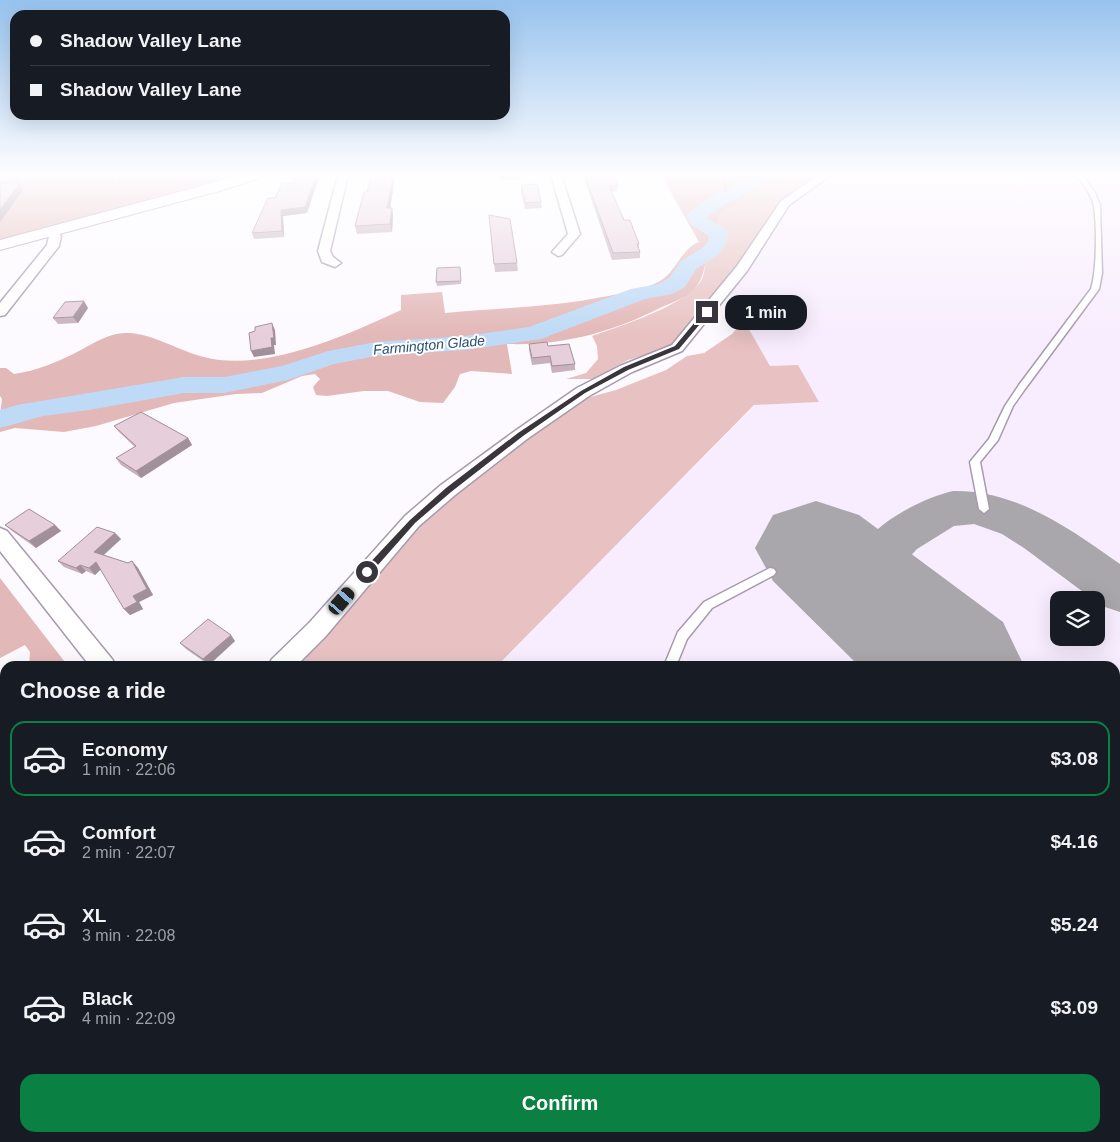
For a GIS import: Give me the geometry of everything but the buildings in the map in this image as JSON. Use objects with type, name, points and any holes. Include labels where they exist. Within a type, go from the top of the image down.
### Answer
[{"type":"street","points":[[0,245],[62,228]]},
{"type":"street","points":[[330,228],[324,251],[326,258],[335,263]]},
{"type":"street","points":[[558,252],[574,234],[572,228]]},
{"type":"street","points":[[285,661],[317,630],[412,522],[448,490],[521,435],[583,392],[626,369],[677,348],[742,268],[768,228]]},
{"type":"street","points":[[0,312],[53,246],[55,236],[52,231]]},
{"type":"street","points":[[0,536],[100,661]]},
{"type":"lane","points":[[984,508],[975,462],[993,440],[1009,406],[1022,387],[1095,289],[1100,272],[1098,228]]},
{"type":"lane","points":[[672,661],[682,636],[708,605],[770,572]]},
{"type":"shaded area","points":[[0,228],[47,228],[0,241]]},
{"type":"shaded area","points":[[691,228],[697,228],[712,237],[710,247],[693,258],[675,280],[662,288],[635,295],[530,332],[465,342],[376,347],[325,357],[293,368],[242,380],[225,382],[184,381],[104,398],[25,409],[0,415],[2,399],[0,396],[0,368],[6,368],[14,374],[39,368],[63,359],[115,334],[128,333],[147,336],[204,357],[227,361],[278,356],[331,340],[401,310],[401,295],[442,292],[445,313],[567,303],[635,291],[648,287],[666,277],[688,249],[699,242]]},
{"type":"shaded area","points":[[720,228],[762,228],[736,268],[674,343],[659,351],[628,360],[593,379],[566,379],[586,373],[598,359],[597,346],[592,336],[652,314],[669,306],[695,288],[702,279],[707,256],[714,252],[722,243],[723,231]]},
{"type":"shaded area","points":[[772,228],[1120,228],[1120,661],[502,661],[755,405],[819,402],[770,366],[728,293]]},
{"type":"shaded area","points":[[707,256],[700,281],[684,297],[625,324],[587,336],[548,343],[507,344],[512,374],[471,371],[460,374],[455,387],[443,403],[420,402],[388,391],[364,391],[327,396],[316,395],[313,387],[320,379],[315,374],[302,376],[262,393],[236,394],[174,403],[96,426],[64,432],[15,428],[0,432],[0,421],[40,411],[99,403],[176,389],[229,387],[296,372],[328,360],[376,350],[465,344],[535,334],[638,296],[667,289],[679,283],[689,267]]},
{"type":"shaded area","points":[[738,310],[770,366],[798,365],[819,402],[754,405],[502,661],[298,661],[419,526],[485,469],[579,400],[616,390],[666,370],[687,356],[704,353],[732,334],[738,327],[736,319]]},
{"type":"shaded area","points":[[0,578],[64,661],[29,661],[30,652],[25,645],[0,658]]},
{"type":"waterway","name":"Farmington Glade","points":[[0,419],[17,413],[43,408],[184,385],[224,385],[288,372],[328,358],[376,349],[465,343],[533,334],[639,294],[664,289],[677,282],[688,265],[708,253],[717,244],[719,234],[712,228]]},
{"type":"taxiway","points":[[895,616],[880,587],[878,579],[880,561],[885,552],[901,536],[945,510],[953,508],[974,508],[996,513],[1018,522],[1063,549],[1120,591]]},
{"type":"runway","points":[[816,548],[947,661]]},
{"type":"route","points":[[367,572],[412,522],[448,490],[556,409],[583,392],[626,369],[669,353],[677,348],[707,312]]}]
